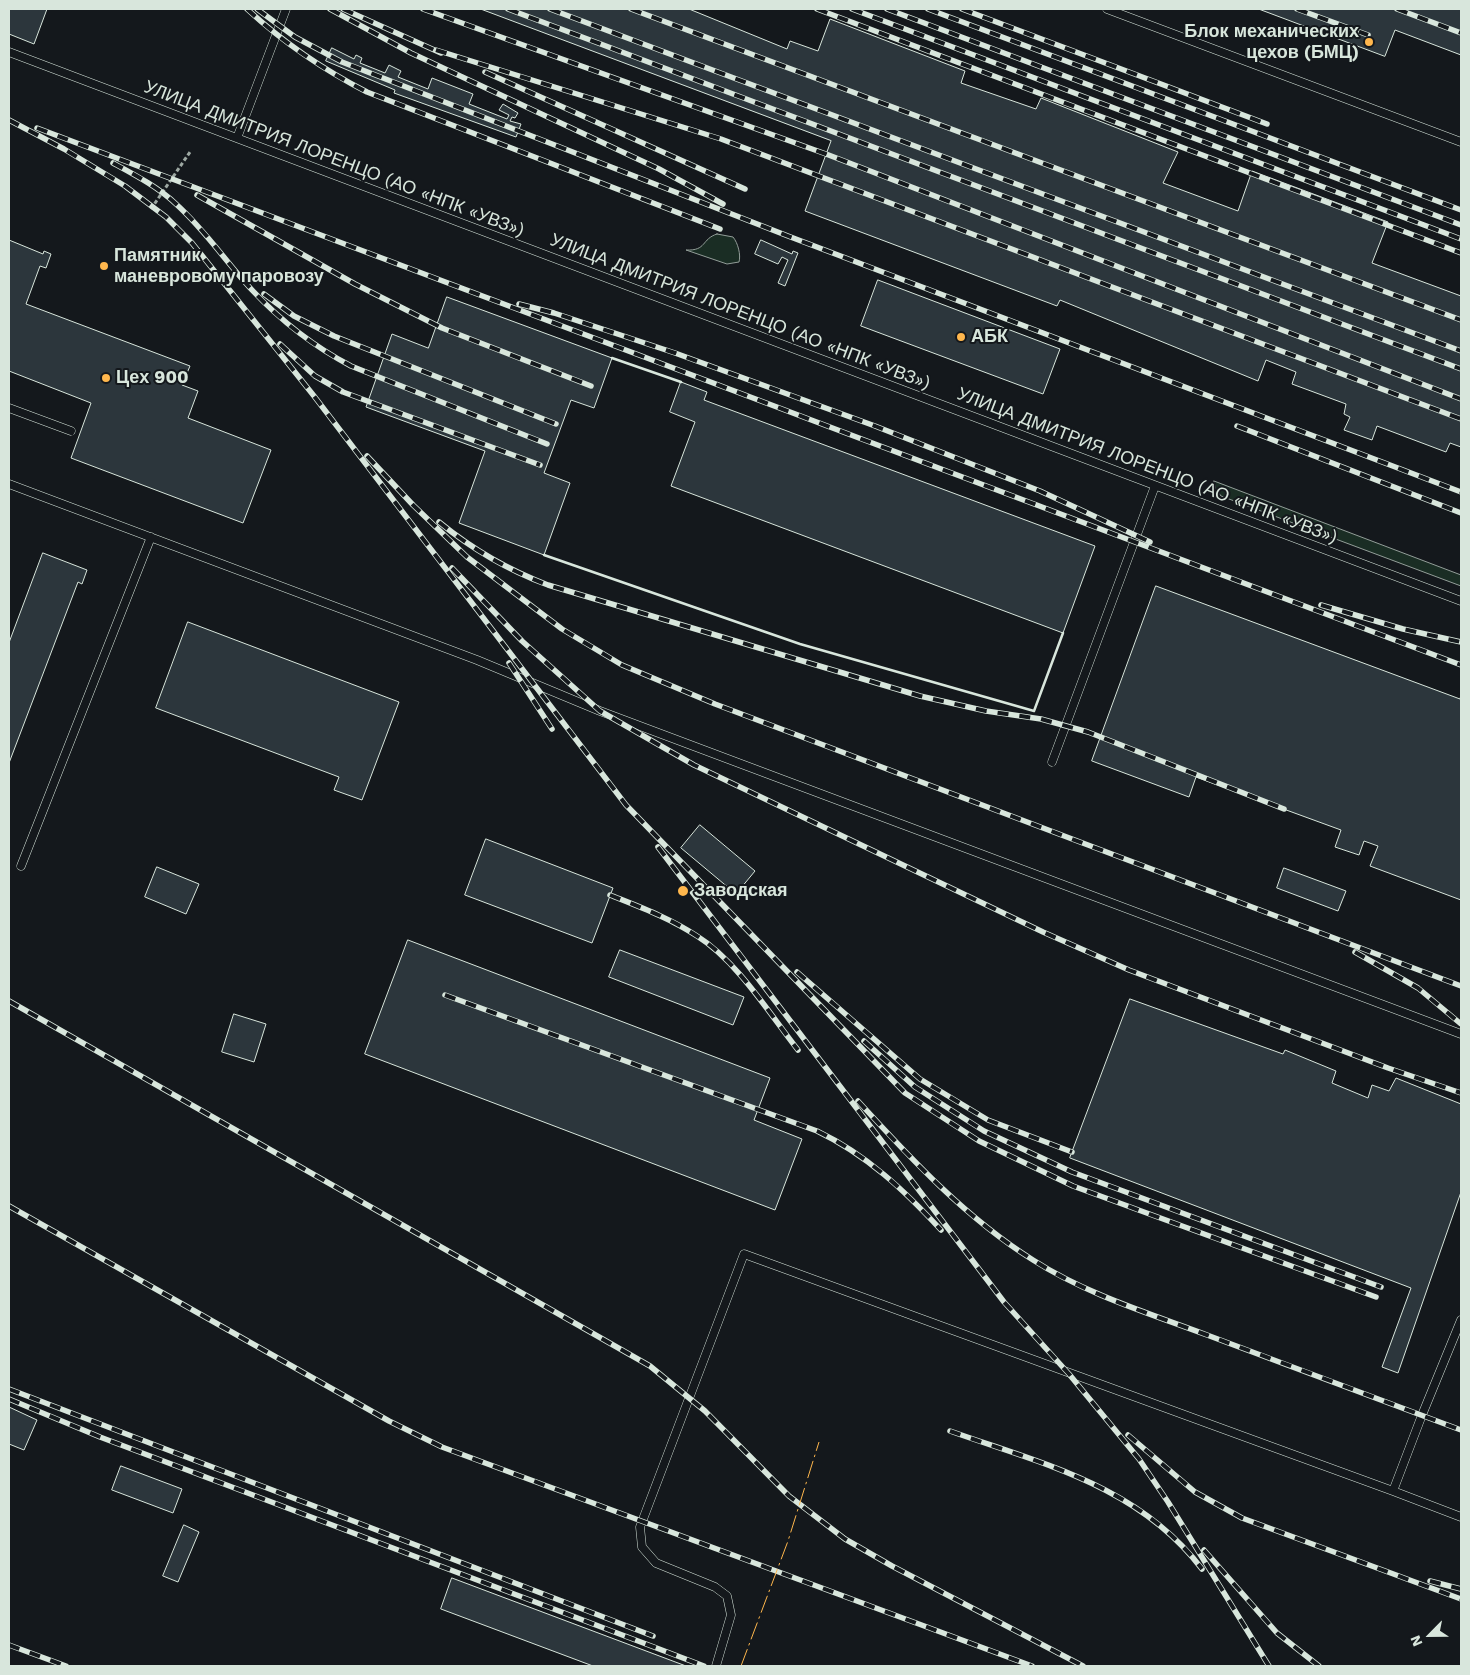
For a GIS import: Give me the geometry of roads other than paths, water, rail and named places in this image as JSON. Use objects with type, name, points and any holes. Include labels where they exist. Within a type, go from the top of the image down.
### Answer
[{"type":"lane","points":[[237,138],[286,9]]},
{"type":"lane","points":[[1107,9],[1461,142]]},
{"type":"lane","name":"УЛИЦА ДМИТРИЯ ЛОРЕНЦО (АО «НПК «УВЗ»)","points":[[9,52],[1461,601]]},
{"type":"lane","points":[[9,408],[71,431]]},
{"type":"lane","points":[[9,484],[477,660],[609,714],[1461,1034]]},
{"type":"lane","points":[[1052,762],[1155,486]]},
{"type":"lane","points":[[21,866],[151,537]]},
{"type":"lane","points":[[716,1666],[732,1615],[727,1596],[715,1587],[656,1563],[642,1547],[640,1527],[744,1254],[1461,1517]]},
{"type":"lane","points":[[1393,1492],[1461,1320]]},
{"type":"railway","points":[[247,9],[304,55],[367,92],[720,229]]},
{"type":"railway","points":[[257,9],[295,37],[342,62],[788,236],[1461,492]]},
{"type":"railway","points":[[330,9],[411,53],[659,169],[723,204]]},
{"type":"railway","points":[[343,9],[441,53]]},
{"type":"railway","points":[[423,9],[826,154],[1461,399]]},
{"type":"railway","points":[[508,9],[1461,369]]},
{"type":"railway","points":[[550,9],[1461,351]]},
{"type":"railway","points":[[631,9],[1461,320]]},
{"type":"railway","points":[[817,9],[1461,253]]},
{"type":"railway","points":[[852,9],[1461,239]]},
{"type":"railway","points":[[887,9],[1461,225]]},
{"type":"railway","points":[[928,9],[1461,210]]},
{"type":"railway","points":[[962,9],[1267,124]]},
{"type":"railway","points":[[1297,9],[1368,35]]},
{"type":"railway","points":[[1397,9],[1461,33]]},
{"type":"railway","points":[[436,50],[721,139],[1461,419]]},
{"type":"railway","points":[[485,72],[745,189]]},
{"type":"railway","points":[[9,120],[64,149],[125,186],[166,217],[192,243],[314,396],[626,805],[905,1093],[979,1141],[1073,1186],[1376,1297]]},
{"type":"railway","points":[[37,128],[1461,665]]},
{"type":"railway","points":[[113,163],[154,187],[176,204],[196,224],[263,301],[298,332],[324,350],[351,366],[547,444]]},
{"type":"railway","points":[[197,195],[355,284],[442,328],[591,386]]},
{"type":"railway","points":[[264,294],[294,316],[334,336],[556,424]]},
{"type":"railway","points":[[519,304],[554,313],[675,353],[875,426],[1040,491],[1150,542]]},
{"type":"railway","points":[[280,344],[315,376],[343,392],[540,465]]},
{"type":"railway","points":[[1237,426],[1461,513]]},
{"type":"railway","points":[[367,456],[413,505],[467,557],[562,629],[622,665],[715,704],[1461,986]]},
{"type":"railway","points":[[439,522],[491,558],[519,573],[548,585],[920,696],[986,711],[1041,719],[1088,732],[1284,809]]},
{"type":"railway","points":[[452,568],[522,641],[600,711],[694,765],[1043,932],[1129,970],[1388,1068],[1461,1093]]},
{"type":"railway","points":[[1321,605],[1403,629],[1461,642]]},
{"type":"railway","points":[[509,663],[552,729]]},
{"type":"railway","points":[[658,847],[1004,1302],[1069,1374],[1139,1459],[1168,1502],[1269,1666]]},
{"type":"railway","points":[[610,895],[655,913],[697,936],[712,947],[726,959],[752,988],[798,1050]]},
{"type":"railway","points":[[1355,952],[1418,988],[1461,1024]]},
{"type":"railway","points":[[797,972],[920,1079],[988,1120],[1072,1152]]},
{"type":"railway","points":[[445,995],[817,1131],[852,1151],[884,1174],[941,1230]]},
{"type":"railway","points":[[9,1001],[650,1366],[705,1411],[789,1496],[845,1539],[892,1566],[1083,1666]]},
{"type":"railway","points":[[864,1041],[915,1087],[984,1131],[1072,1172],[1381,1287]]},
{"type":"railway","points":[[858,1101],[919,1166],[962,1207],[1008,1243],[1053,1272],[1118,1302],[1461,1430]]},
{"type":"railway","points":[[9,1206],[389,1421],[442,1447],[1032,1666]]},
{"type":"railway","points":[[9,1389],[653,1636]]},
{"type":"railway","points":[[9,1399],[100,1437],[704,1666]]},
{"type":"railway","points":[[950,1431],[1054,1467],[1087,1481],[1119,1498],[1149,1517],[1177,1541],[1202,1569]]},
{"type":"railway","points":[[1128,1435],[1195,1492],[1242,1518],[1461,1599]]},
{"type":"railway","points":[[1204,1550],[1277,1633],[1319,1666]]},
{"type":"railway","points":[[1430,1581],[1461,1589]]},
{"type":"railway","points":[[9,1645],[66,1666]]},
{"type":"place","name":"Блок механических цехов (БМЦ)","points":[[1369,42]]},
{"type":"place","name":"Памятник маневровому паровозу","points":[[104,266]]},
{"type":"place","name":"АБК","points":[[961,337]]},
{"type":"place","name":"Цех 900","points":[[106,378]]},
{"type":"place","name":"Заводская","points":[[683,891]]}]
